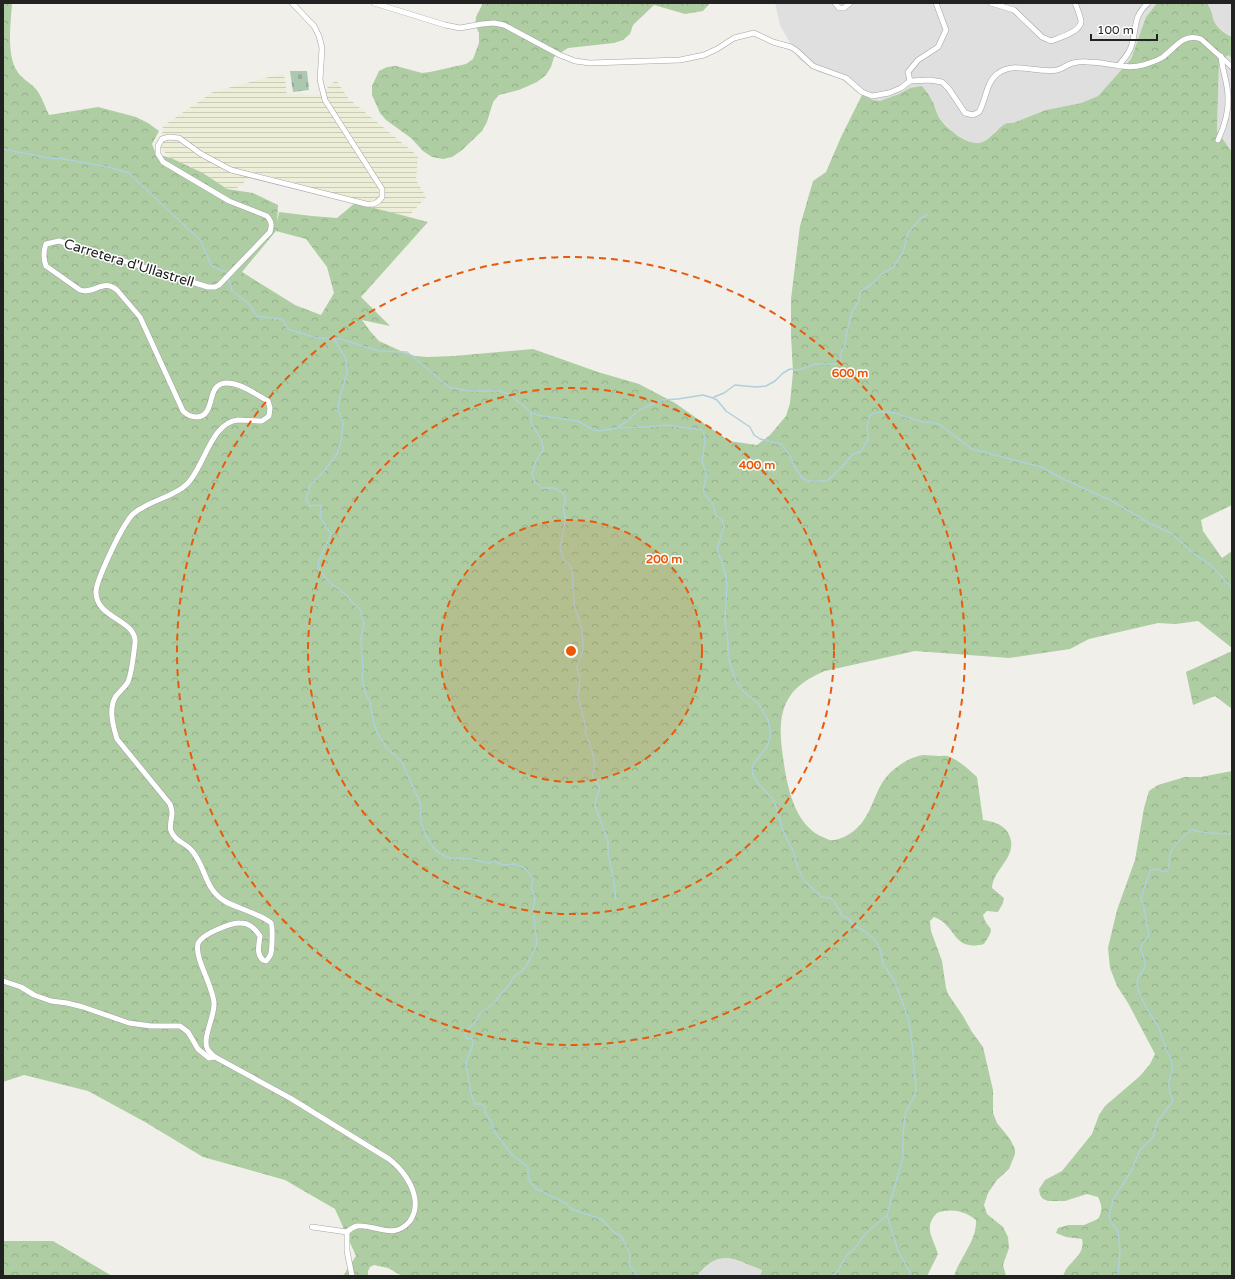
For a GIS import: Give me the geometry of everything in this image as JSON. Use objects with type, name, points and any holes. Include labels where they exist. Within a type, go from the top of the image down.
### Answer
[{"type":"street","name":"Carretera d'Ullastrell","points":[[215,1057],[207,1050],[206,1041],[213,1014],[214,1003],[213,994],[198,953],[197,945],[199,940],[204,935],[235,923],[249,925],[255,929],[260,936],[258,950],[259,957],[266,961],[271,955],[271,923],[266,919],[232,905],[215,894],[210,888],[200,863],[192,850],[176,839],[171,833],[170,827],[172,812],[170,804],[118,739],[111,709],[117,695],[129,681],[135,641],[134,634],[130,628],[102,608],[97,599],[96,590],[119,535],[127,521],[134,513],[142,507],[182,488],[188,483],[194,476],[216,436],[229,423],[237,420],[262,422],[269,416],[270,408],[268,401],[230,383],[221,384],[216,388],[207,412],[202,416],[188,416],[183,411],[140,316],[135,310],[113,286],[105,285],[85,292],[80,290],[46,266],[43,251],[46,244],[59,241],[208,287],[215,288],[219,285],[270,232],[272,225],[271,220],[267,216],[229,201],[163,162],[158,154],[158,146],[162,139],[169,137],[179,138],[201,154],[231,170],[366,204],[373,205],[379,202],[382,197],[382,188],[325,100],[320,80],[322,48],[319,36],[314,26],[292,3]]},
{"type":"street","points":[[374,3],[460,28],[494,23],[504,25],[560,55],[581,62],[590,63],[680,60],[704,55],[734,38],[754,34],[773,42],[791,47],[813,66],[846,78],[862,92],[872,96],[889,93],[901,88],[910,81],[930,80],[942,82],[949,89],[965,113],[972,114],[979,112],[986,96],[988,86],[997,74],[1012,68],[1023,67],[1039,70],[1057,70],[1074,62],[1089,62],[1130,67],[1142,65],[1161,58],[1188,38],[1201,39],[1222,56],[1232,67]]},
{"type":"street","points":[[835,3],[839,8],[844,8],[850,3]]},
{"type":"street","points":[[910,81],[908,72],[918,60],[938,47],[946,30],[936,3]]},
{"type":"street","points":[[991,3],[1014,10],[1042,37],[1051,41],[1080,27],[1081,22],[1075,3]]},
{"type":"street","points":[[1118,66],[1127,56],[1132,45],[1135,23],[1140,10],[1148,3]]},
{"type":"street","points":[[1218,140],[1224,126],[1228,97],[1222,69],[1222,56]]},
{"type":"street","points":[[3,981],[21,987],[34,995],[51,1001],[83,1007],[129,1023],[151,1026],[180,1026],[188,1032],[198,1049],[209,1058],[215,1057],[290,1098],[398,1166],[405,1175],[414,1194],[416,1205],[414,1216],[402,1228],[392,1231],[358,1226],[353,1227],[347,1232],[312,1227]]},
{"type":"street","points":[[347,1232],[347,1252],[352,1276]]},
{"type":"shaded area","points":[[775,3],[1157,3],[1146,17],[1131,59],[1098,96],[1081,103],[1046,110],[1013,123],[1009,122],[1003,125],[983,142],[976,144],[954,133],[940,119],[931,99],[910,88],[880,101],[873,100],[856,92],[841,79],[818,72],[799,59],[780,25]]},
{"type":"shaded area","points":[[1206,3],[1232,3],[1232,37],[1217,27]]},
{"type":"shaded area","points":[[1229,55],[1232,59],[1232,152],[1217,131],[1219,60]]},
{"type":"shaded area","points":[[721,1257],[733,1259],[762,1270],[760,1276],[697,1276],[709,1264]]},
{"type":"green space","points":[[3,3],[12,3],[10,47],[14,64],[21,76],[37,91],[49,115],[98,107],[136,117],[159,131],[152,144],[156,154],[171,158],[203,173],[227,189],[253,193],[278,205],[277,222],[279,212],[337,218],[355,203],[428,222],[361,297],[390,326],[362,320],[379,341],[415,356],[428,357],[533,349],[598,372],[639,384],[675,403],[729,441],[757,445],[770,435],[786,416],[790,403],[793,372],[791,299],[800,226],[813,181],[826,172],[841,137],[862,95],[873,100],[880,101],[910,88],[922,86],[934,104],[940,119],[947,127],[967,141],[980,143],[987,140],[1006,123],[1013,123],[1046,110],[1081,103],[1098,96],[1131,59],[1146,17],[1157,3],[1206,3],[1210,8],[1216,25],[1232,37],[1232,59],[1229,55],[1219,60],[1217,131],[1232,152],[1232,505],[1201,520],[1203,531],[1222,558],[1232,551],[1232,648],[1198,621],[1176,624],[1158,623],[1089,639],[1070,649],[1009,658],[915,651],[825,671],[812,677],[801,684],[793,692],[783,711],[781,723],[782,750],[786,775],[793,801],[798,813],[805,823],[814,832],[825,838],[831,840],[839,839],[855,830],[865,818],[885,778],[906,761],[923,755],[949,756],[961,763],[977,777],[983,820],[1000,825],[1006,830],[1010,837],[1011,844],[1008,857],[996,875],[992,888],[1004,898],[1003,903],[998,912],[987,911],[983,915],[991,930],[984,944],[966,944],[960,941],[941,921],[934,917],[930,921],[931,931],[942,961],[948,994],[983,1047],[993,1090],[993,1113],[997,1123],[1010,1139],[1015,1149],[1015,1154],[1009,1169],[997,1180],[988,1193],[984,1205],[987,1214],[1003,1227],[1008,1237],[1009,1248],[1003,1265],[1006,1276],[954,1276],[974,1235],[976,1220],[967,1214],[958,1211],[942,1211],[937,1213],[931,1223],[930,1233],[938,1254],[927,1276],[760,1276],[762,1270],[735,1259],[720,1258],[705,1267],[697,1276],[402,1276],[388,1268],[374,1265],[370,1267],[368,1276],[343,1276],[356,1256],[335,1209],[285,1180],[203,1157],[145,1122],[88,1091],[24,1075],[3,1082]],"holes":[[[276,231],[306,239],[327,267],[334,293],[321,315],[295,305],[242,272]]]},
{"type":"green space","points":[[483,3],[710,3],[703,11],[685,14],[654,5],[633,25],[630,34],[623,40],[614,43],[568,48],[554,57],[551,67],[546,75],[537,82],[519,90],[499,95],[493,102],[487,122],[482,131],[461,151],[452,157],[443,159],[432,157],[423,151],[411,138],[386,120],[380,113],[372,95],[372,86],[379,71],[387,67],[396,66],[422,73],[466,64],[473,59],[479,43],[479,33],[475,25],[476,17]]},
{"type":"green space","points":[[290,71],[307,71],[309,90],[293,92]]},
{"type":"green space","points":[[284,73],[287,94],[319,95],[336,80],[349,99],[418,156],[416,180],[426,197],[408,217],[355,203],[297,183],[252,172],[248,179],[237,188],[227,189],[203,173],[171,158],[161,149],[163,126],[213,92]]},
{"type":"green space","points":[[1232,651],[1232,709],[1215,696],[1193,705],[1186,672]]},
{"type":"green space","points":[[1232,771],[1232,1276],[1063,1276],[1065,1271],[1079,1254],[1082,1239],[1066,1237],[1056,1233],[1058,1228],[1068,1225],[1084,1225],[1098,1219],[1101,1211],[1100,1203],[1098,1197],[1087,1194],[1065,1201],[1048,1201],[1043,1199],[1040,1195],[1039,1189],[1045,1180],[1062,1171],[1092,1134],[1099,1115],[1105,1106],[1140,1076],[1150,1064],[1155,1054],[1128,1003],[1117,986],[1110,968],[1108,948],[1117,910],[1135,860],[1144,808],[1149,791],[1158,785],[1185,777],[1201,777]]},
{"type":"green space","points":[[3,1241],[53,1241],[112,1276],[3,1276]]},
{"type":"waterway","points":[[3,149],[108,167],[129,173],[201,241],[213,267],[226,272],[227,274]]},
{"type":"waterway","points":[[714,397],[724,393],[735,385],[756,387],[766,386],[790,369],[799,370],[816,364],[835,364],[841,361],[841,353],[845,345],[852,312],[859,301],[860,292],[893,267],[903,252],[908,233],[921,218],[927,215]]},
{"type":"waterway","points":[[228,277],[232,291],[249,304],[257,316],[281,319],[288,329],[317,338],[341,339],[380,351],[407,352],[449,387],[468,391],[500,391],[509,394],[537,415],[577,421],[594,430],[600,431],[616,428],[626,422],[639,410],[661,400],[703,395],[713,398],[717,400],[726,411],[750,427],[754,435],[760,439],[781,444],[787,451],[802,478],[809,481],[827,481],[852,455],[861,451],[868,440],[867,425],[870,415],[890,412],[923,422],[939,424],[972,449],[1041,467],[1063,479],[1112,501],[1149,523],[1171,533],[1194,554],[1211,565],[1232,588]]},
{"type":"waterway","points":[[334,339],[346,359],[347,373],[338,410],[343,422],[342,437],[337,454],[324,471],[310,485],[306,500],[310,506],[320,505],[320,517],[331,534],[318,563],[319,569],[328,581],[345,594],[361,611],[364,623],[361,640],[363,671],[362,680],[366,694],[370,701],[377,733],[386,747],[402,762],[421,805],[420,812],[423,828],[434,848],[440,853],[451,858],[465,858],[487,863],[494,861],[503,865],[515,864],[525,868],[533,880],[531,887],[535,899],[533,909],[537,944],[536,947],[525,968],[513,978],[493,1004],[480,1014],[476,1021],[466,1031],[465,1035],[467,1039],[471,1038],[473,1041],[466,1063],[471,1093],[475,1104],[482,1104],[485,1106],[485,1112],[492,1123],[493,1130],[513,1156],[526,1165],[528,1168],[528,1178],[535,1188],[567,1204],[571,1209],[601,1219],[612,1231],[622,1237],[630,1255],[629,1264],[639,1276]]},
{"type":"waterway","points":[[531,412],[531,422],[543,446],[543,450],[536,461],[532,474],[535,482],[542,488],[554,488],[563,493],[566,499],[563,509],[566,518],[560,548],[563,559],[569,564],[572,570],[574,604],[582,629],[583,650],[577,667],[580,679],[578,695],[586,728],[585,732],[591,747],[595,764],[592,774],[600,790],[596,797],[595,805],[608,842],[608,853],[616,900]]},
{"type":"waterway","points":[[617,428],[668,425],[702,430],[704,434],[705,441],[702,461],[707,475],[703,491],[713,504],[716,516],[722,520],[724,526],[717,550],[723,565],[727,582],[725,619],[728,641],[728,657],[736,681],[743,691],[759,704],[768,720],[771,734],[767,747],[754,763],[752,769],[753,775],[757,782],[771,797],[776,806],[783,831],[794,853],[798,868],[804,880],[821,897],[830,898],[834,901],[840,910],[841,915],[849,919],[855,926],[863,930],[875,940],[880,949],[883,964],[894,980],[908,1018],[911,1033],[916,1090],[914,1097],[906,1111],[903,1134],[903,1157],[887,1215],[898,1251],[910,1272],[910,1276]]},
{"type":"waterway","points":[[1118,1276],[1120,1250],[1118,1231],[1110,1221],[1109,1216],[1113,1200],[1131,1171],[1140,1150],[1153,1137],[1157,1122],[1173,1101],[1169,1086],[1172,1069],[1170,1056],[1158,1025],[1145,1006],[1137,986],[1138,977],[1145,966],[1141,947],[1149,936],[1141,898],[1150,871],[1156,869],[1166,872],[1169,868],[1170,854],[1179,841],[1191,830],[1208,833],[1232,834]]},
{"type":"waterway","points":[[831,1276],[838,1271],[847,1255],[855,1248],[866,1233],[887,1215]]}]
